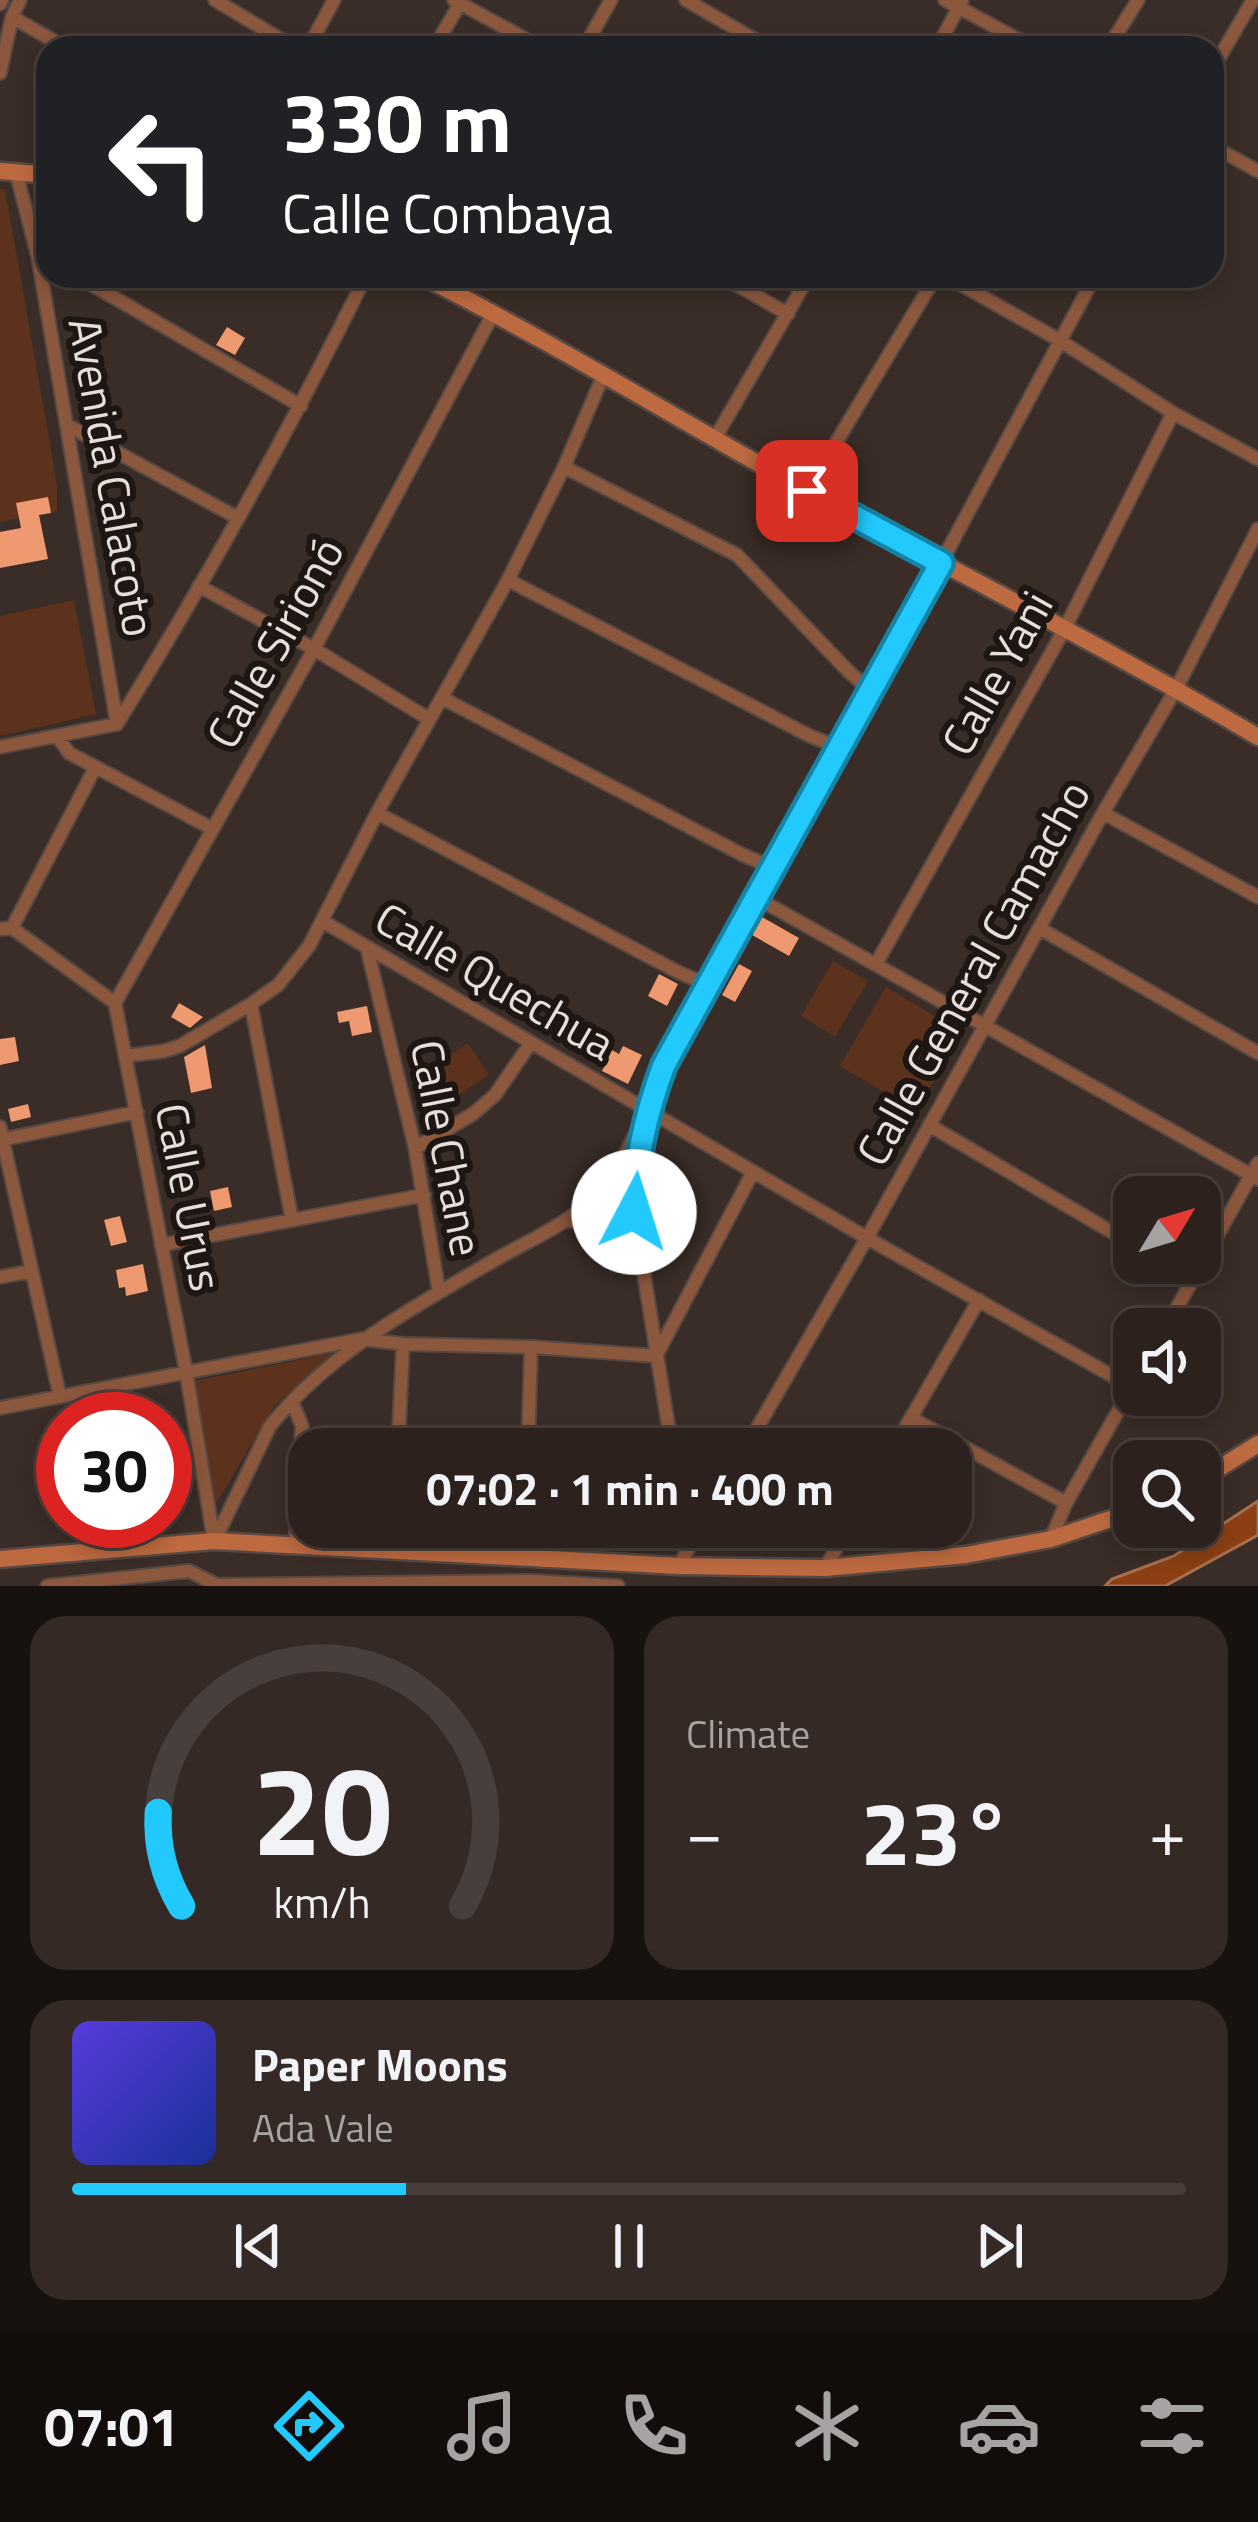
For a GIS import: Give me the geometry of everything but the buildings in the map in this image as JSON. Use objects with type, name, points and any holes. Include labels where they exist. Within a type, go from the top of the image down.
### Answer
[{"type":"street","points":[[0,73],[20,0]]},
{"type":"street","points":[[215,0],[276,36]]},
{"type":"street","points":[[314,36],[334,0]]},
{"type":"street","points":[[591,36],[611,0]]},
{"type":"street","points":[[686,0],[749,36]]},
{"type":"street","points":[[1116,36],[1138,0]]},
{"type":"street","points":[[1224,49],[1252,0]]},
{"type":"street","points":[[440,36],[459,1],[521,36]]},
{"type":"street","points":[[942,36],[956,2],[1014,36]]},
{"type":"street","points":[[12,16],[46,36]]},
{"type":"street","points":[[1224,153],[1258,172]]},
{"type":"street","name":"Avenida Calacoto","points":[[8,172],[36,242]]},
{"type":"street","name":"Avenida Calacoto","points":[[47,288],[117,724]]},
{"type":"street","points":[[98,288],[301,406]]},
{"type":"street","points":[[0,747],[117,724],[301,406],[360,288]]},
{"type":"street","points":[[459,288],[493,314],[714,440],[1258,737]]},
{"type":"street","points":[[742,288],[788,314]]},
{"type":"street","points":[[714,440],[802,288]]},
{"type":"street","points":[[807,491],[930,288]]},
{"type":"street","points":[[967,288],[1258,459]]},
{"type":"street","points":[[214,1540],[270,1426],[292,1401],[362,1339],[565,1221],[592,1200],[617,1170],[664,1065],[1088,288]]},
{"type":"street","name":"Calle Sirionó","points":[[115,1003],[314,649],[493,314]]},
{"type":"street","points":[[125,1056],[180,1046],[251,1004],[278,985],[309,946],[377,813],[508,580],[604,374]]},
{"type":"street","name":"Calle Yani","points":[[875,964],[1064,629],[1173,413]]},
{"type":"street","points":[[67,425],[238,518]]},
{"type":"street","points":[[564,467],[737,555],[871,690]]},
{"type":"street","name":"Calle General Camacho","points":[[757,1428],[1176,689],[1258,529]]},
{"type":"street","points":[[508,580],[840,748]]},
{"type":"street","points":[[199,586],[429,718]]},
{"type":"street","points":[[442,698],[773,868]]},
{"type":"street","points":[[57,736],[69,753],[213,829]]},
{"type":"street","points":[[95,768],[6,929],[115,1003]]},
{"type":"street","points":[[377,813],[708,985]]},
{"type":"street","points":[[1103,813],[1258,897]]},
{"type":"street","points":[[757,898],[1256,1173],[1221,1232]]},
{"type":"street","name":"Calle Quechua","points":[[323,922],[867,1238],[1113,1374]]},
{"type":"street","points":[[1039,928],[1258,1053]]},
{"type":"street","name":"Calle Chane","points":[[367,948],[415,1148],[439,1292]]},
{"type":"street","name":"Calle Urus","points":[[115,1003],[214,1540]]},
{"type":"street","points":[[251,1004],[292,1220]]},
{"type":"street","points":[[415,1148],[473,1114],[494,1095],[530,1044]]},
{"type":"street","points":[[647,1111],[634,1174],[635,1221],[668,1428]]},
{"type":"street","points":[[59,1392],[1,1136],[136,1112]]},
{"type":"street","points":[[929,1125],[1113,1234]]},
{"type":"street","points":[[656,1356],[753,1172]]},
{"type":"street","points":[[161,1245],[424,1195]]},
{"type":"street","points":[[565,1221],[635,1221]]},
{"type":"street","points":[[0,1277],[32,1271]]},
{"type":"street","points":[[905,1428],[979,1300]]},
{"type":"street","points":[[84,1392],[362,1339],[656,1356]]},
{"type":"street","points":[[399,1428],[403,1344]]},
{"type":"street","points":[[529,1428],[531,1347]]},
{"type":"street","points":[[0,1408],[36,1401]]},
{"type":"street","points":[[292,1401],[302,1428]]},
{"type":"street","points":[[1051,1538],[1115,1416]]},
{"type":"street","points":[[910,1418],[1066,1502]]},
{"type":"street","points":[[1221,1467],[1251,1449],[1258,1429]]},
{"type":"street","points":[[328,1548],[679,1566],[825,1568],[966,1555],[1051,1538],[1113,1518]]},
{"type":"street","points":[[0,1559],[214,1540],[288,1546]]},
{"type":"street","points":[[523,1556],[524,1548]]},
{"type":"street","points":[[670,1586],[687,1548]]},
{"type":"street","points":[[825,1568],[837,1548]]},
{"type":"street","points":[[47,1586],[189,1571],[217,1585],[531,1581],[618,1586]]},
{"type":"shaded area","points":[[0,189],[5,189],[57,484],[57,511],[0,522]]},
{"type":"shaded area","points":[[74,600],[96,714],[0,736],[0,616]]},
{"type":"shaded area","points":[[833,961],[868,981],[835,1037],[801,1016]]},
{"type":"shaded area","points":[[886,987],[962,1032],[916,1111],[840,1066]]},
{"type":"shaded area","points":[[468,1043],[489,1075],[432,1113],[411,1081]]},
{"type":"shaded area","points":[[333,1353],[274,1406],[214,1507],[194,1381]]},
{"type":"shaded area","points":[[1258,1501],[1258,1535],[1165,1586],[1105,1586],[1186,1548],[1221,1548],[1221,1525]]},
{"type":"route","points":[[634,1212],[634,1174],[647,1111],[664,1065],[941,563],[807,491]]}]
